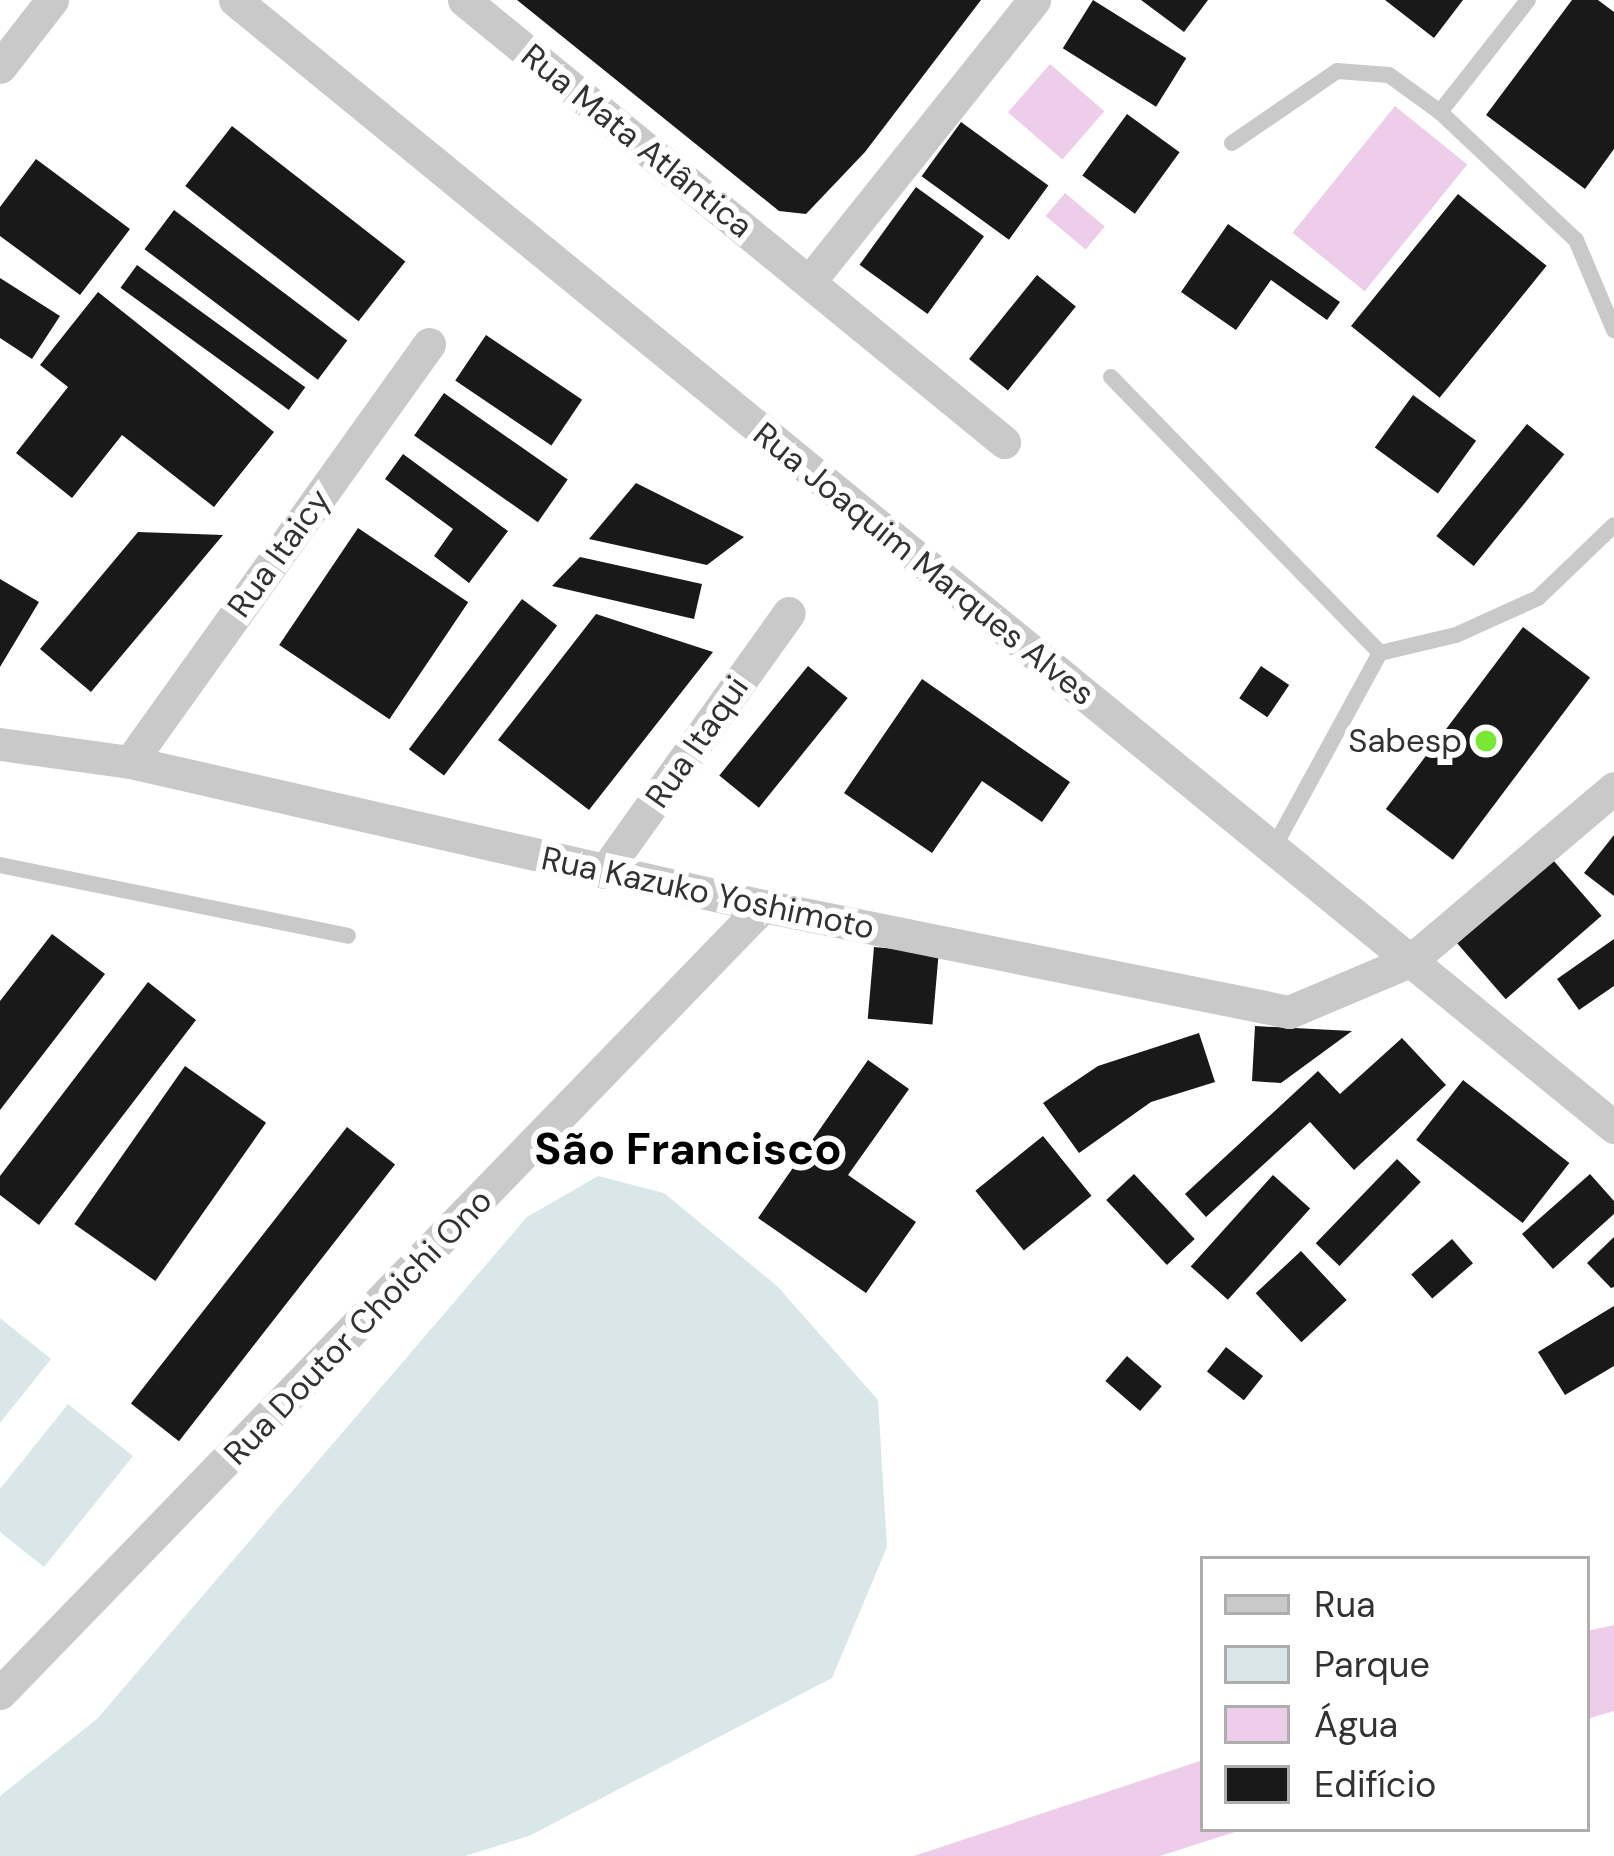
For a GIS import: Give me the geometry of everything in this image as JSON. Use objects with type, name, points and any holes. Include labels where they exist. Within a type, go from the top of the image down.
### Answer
[{"type":"street","points":[[0,67],[52,0]]},
{"type":"street","name":"Rua Joaquim Marques Alves","points":[[236,0],[1614,1127]]},
{"type":"street","name":"Rua Mata Atlântica","points":[[464,0],[1004,442]]},
{"type":"street","points":[[809,282],[1034,0]]},
{"type":"street","name":"Rua Itaicy","points":[[130,762],[429,344]]},
{"type":"street","name":"Rua Itaqui","points":[[604,872],[789,613]]},
{"type":"street","name":"Rua Kazuko Yoshimoto","points":[[0,744],[130,762],[763,907],[1289,1012],[1410,961],[1614,788]]},
{"type":"street","name":"Rua Doutor Choichi Ono","points":[[0,1693],[763,907]]},
{"type":"lane","points":[[1441,112],[1528,0]]},
{"type":"lane","points":[[1232,143],[1337,71],[1354,68],[1389,75],[1441,112],[1576,240],[1614,330]]},
{"type":"lane","points":[[1111,377],[1380,653]]},
{"type":"lane","points":[[1273,849],[1380,653],[1456,635],[1538,598],[1614,525]]},
{"type":"lane","points":[[0,866],[348,936]]},
{"type":"green space","points":[[598,1176],[664,1193],[777,1286],[878,1400],[887,1547],[832,1678],[529,1836],[465,1856],[0,1856],[0,1796],[97,1719],[527,1217]]},
{"type":"green space","points":[[0,1318],[51,1359],[0,1423]]},
{"type":"green space","points":[[68,1404],[133,1456],[44,1567],[0,1532],[0,1489]]},
{"type":"water","points":[[1050,64],[1104,111],[1062,160],[1008,112]]},
{"type":"water","points":[[1395,106],[1467,165],[1365,291],[1292,233]]},
{"type":"water","points":[[1065,193],[1105,226],[1086,249],[1046,216]]},
{"type":"water","points":[[1614,1625],[1614,1711],[1590,1718],[1590,1630]]},
{"type":"water","points":[[1200,1761],[1200,1832],[1235,1832],[1160,1856],[914,1856]]},
{"type":"building","points":[[517,0],[981,0],[865,152],[806,214],[779,211]]},
{"type":"building","points":[[1093,0],[1186,58],[1156,107],[1063,48]]},
{"type":"building","points":[[1141,0],[1208,0],[1184,32]]},
{"type":"building","points":[[1385,0],[1463,0],[1434,38]]},
{"type":"building","points":[[1572,0],[1598,0],[1614,12],[1614,149],[1585,189],[1486,115]]},
{"type":"building","points":[[1127,114],[1180,152],[1135,214],[1082,175]]},
{"type":"building","points":[[961,122],[1048,185],[1009,240],[922,176]]},
{"type":"building","points":[[232,126],[405,261],[359,321],[185,186]]},
{"type":"building","points":[[36,159],[130,229],[80,295],[0,236],[0,207]]},
{"type":"building","points":[[916,187],[984,236],[928,314],[860,265]]},
{"type":"building","points":[[1458,194],[1547,266],[1440,398],[1351,326]]},
{"type":"building","points":[[174,210],[347,341],[318,380],[145,249]]},
{"type":"building","points":[[1228,224],[1340,302],[1327,320],[1271,280],[1236,330],[1181,292]]},
{"type":"building","points":[[137,265],[305,387],[289,410],[121,288]]},
{"type":"building","points":[[1037,275],[1076,306],[1008,390],[969,359]]},
{"type":"building","points":[[0,278],[60,316],[32,359],[0,338]]},
{"type":"building","points":[[98,292],[274,432],[214,507],[122,435],[72,498],[16,453],[68,387],[40,365]]},
{"type":"building","points":[[486,335],[582,400],[551,445],[455,381]]},
{"type":"building","points":[[444,393],[568,480],[538,522],[414,436]]},
{"type":"building","points":[[1413,395],[1476,441],[1438,493],[1375,448]]},
{"type":"building","points":[[1527,424],[1564,454],[1474,566],[1436,536]]},
{"type":"building","points":[[403,454],[508,531],[469,583],[434,556],[453,529],[385,479]]},
{"type":"building","points":[[636,483],[744,537],[707,565],[589,539]]},
{"type":"building","points":[[358,528],[468,602],[389,719],[279,645]]},
{"type":"building","points":[[138,532],[223,535],[91,692],[40,649]]},
{"type":"building","points":[[580,557],[702,584],[694,619],[552,586]]},
{"type":"building","points":[[0,579],[39,602],[0,667]]},
{"type":"building","points":[[522,599],[557,625],[444,776],[409,749]]},
{"type":"building","points":[[596,614],[713,652],[589,810],[498,740]]},
{"type":"building","name":"Sabesp","points":[[1523,627],[1590,678],[1453,860],[1386,809]]},
{"type":"building","points":[[808,666],[848,698],[759,808],[719,776]]},
{"type":"building","points":[[1261,666],[1289,685],[1267,717],[1239,698]]},
{"type":"building","points":[[922,679],[1070,782],[1042,822],[982,781],[932,853],[844,793]]},
{"type":"building","points":[[1614,835],[1614,896],[1584,873]]},
{"type":"building","points":[[1553,860],[1602,916],[1506,999],[1457,943]]},
{"type":"building","points":[[52,934],[105,974],[0,1110],[0,1001]]},
{"type":"building","points":[[1614,939],[1614,986],[1579,1010],[1557,979]]},
{"type":"building","points":[[874,947],[939,953],[932,1024],[868,1019]]},
{"type":"building","points":[[148,982],[196,1020],[39,1225],[0,1195],[0,1176]]},
{"type":"building","points":[[1255,1026],[1352,1031],[1281,1083],[1252,1081]]},
{"type":"building","points":[[1199,1033],[1215,1082],[1151,1102],[1079,1153],[1043,1103],[1098,1066]]},
{"type":"building","points":[[1402,1038],[1446,1085],[1354,1170],[1310,1122],[1206,1217],[1185,1194],[1318,1071],[1340,1094]]},
{"type":"building","points":[[868,1060],[909,1089],[848,1175],[916,1222],[866,1293],[758,1218]]},
{"type":"building","points":[[185,1066],[266,1123],[155,1281],[74,1224]]},
{"type":"building","points":[[1463,1080],[1569,1163],[1523,1223],[1416,1140]]},
{"type":"building","points":[[347,1127],[395,1165],[179,1441],[131,1404]]},
{"type":"building","points":[[1043,1136],[1091,1196],[1024,1251],[975,1191]]},
{"type":"building","points":[[1397,1159],[1421,1182],[1339,1266],[1316,1243]]},
{"type":"building","points":[[1134,1174],[1195,1239],[1167,1265],[1106,1200]]},
{"type":"building","points":[[1590,1174],[1614,1201],[1614,1214],[1553,1269],[1522,1234]]},
{"type":"building","points":[[1273,1175],[1310,1208],[1228,1300],[1191,1266]]},
{"type":"building","points":[[1614,1237],[1614,1287],[1611,1288],[1587,1263]]},
{"type":"building","points":[[1452,1239],[1473,1263],[1432,1299],[1411,1274]]},
{"type":"building","points":[[1301,1251],[1347,1300],[1301,1342],[1256,1293]]},
{"type":"building","points":[[1614,1306],[1614,1366],[1565,1395],[1538,1352]]},
{"type":"building","points":[[1226,1347],[1263,1376],[1244,1400],[1207,1371]]},
{"type":"building","points":[[1127,1356],[1162,1386],[1140,1411],[1105,1381]]},
{"type":"place","name":"Sabesp","points":[[1486,741]]},
{"type":"district","name":"São Francisco","points":[[688,1149]]}]
